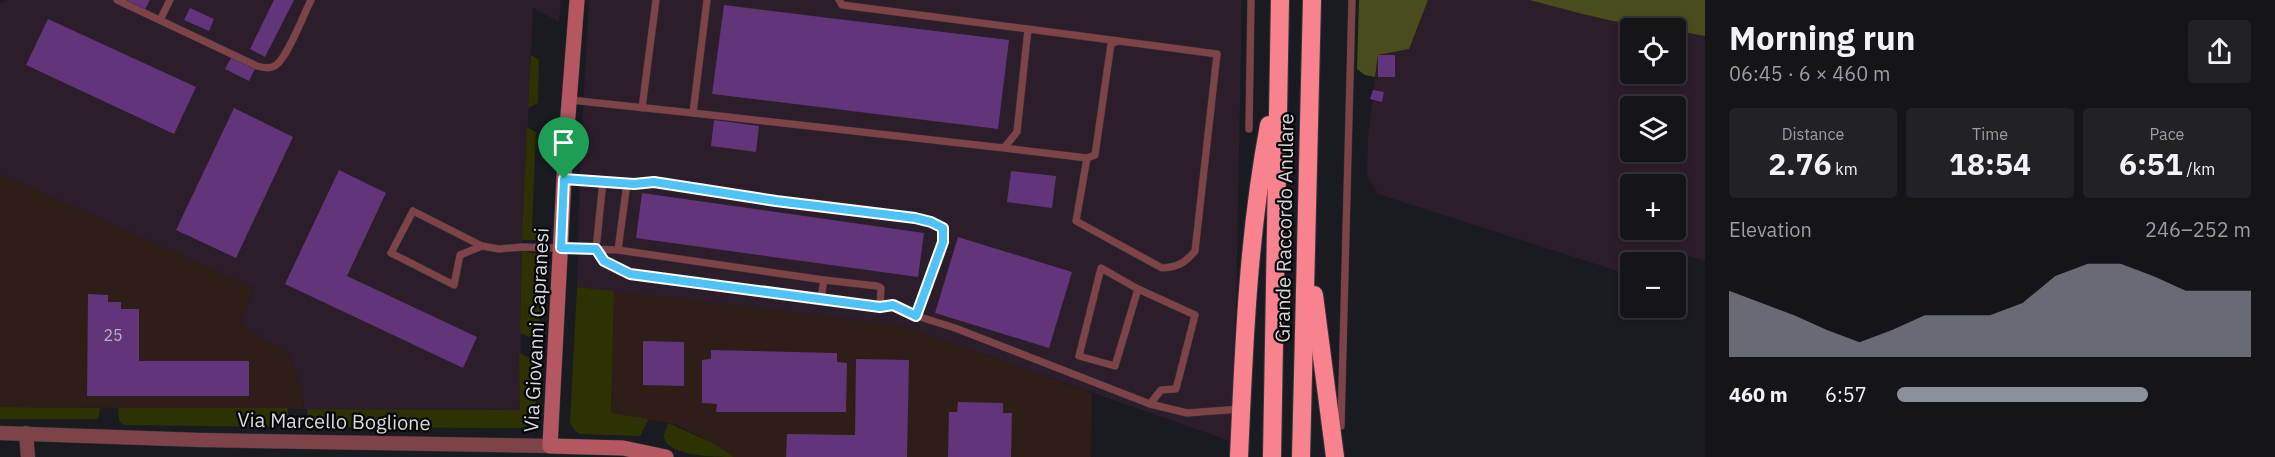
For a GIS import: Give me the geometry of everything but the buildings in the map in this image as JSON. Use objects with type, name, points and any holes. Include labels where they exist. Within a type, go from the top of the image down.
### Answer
[{"type":"highway","name":"Grande Raccordo Anulare","points":[[1272,457],[1280,0]]},
{"type":"highway","name":"Grande Raccordo Anulare","points":[[1301,457],[1312,0]]},
{"type":"highway","points":[[1239,457],[1251,236],[1278,72]]},
{"type":"highway","points":[[1306,229],[1335,457]]},
{"type":"street","name":"Via Giovanni Capranesi","points":[[550,446],[564,179],[577,0]]},
{"type":"street","name":"Via Marcello Boglione","points":[[0,433],[139,439],[623,448],[666,457]]},
{"type":"street","points":[[26,433],[28,457]]},
{"type":"lane","points":[[117,0],[257,66],[273,67],[283,57],[311,0]]},
{"type":"lane","points":[[160,20],[170,0]]},
{"type":"lane","points":[[642,108],[656,0]]},
{"type":"lane","points":[[693,113],[707,0]]},
{"type":"lane","points":[[839,0],[842,5],[1217,54],[1195,252],[1186,262],[1175,267],[1162,268],[1076,221],[1087,158]]},
{"type":"lane","points":[[1249,129],[1251,0]]},
{"type":"lane","points":[[1341,426],[1352,0]]},
{"type":"lane","points":[[1004,148],[1017,132],[1028,29]]},
{"type":"lane","points":[[570,100],[1087,158],[1095,154],[1112,44],[1118,41]]},
{"type":"lane","points":[[564,179],[627,183],[654,182],[931,222],[943,228],[943,242],[916,316]]},
{"type":"lane","points":[[603,181],[596,249],[604,261],[630,274],[820,297],[880,307],[893,305],[916,316],[966,332],[1150,404],[1187,413],[1241,409]]},
{"type":"lane","points":[[618,249],[627,183]]},
{"type":"lane","points":[[482,246],[459,255],[454,285],[392,253],[413,211],[482,246],[499,249],[517,247],[618,249],[877,286],[882,292],[880,307]]},
{"type":"lane","points":[[1138,289],[1115,366],[1079,356],[1101,268],[1138,289],[1194,315],[1176,388],[1161,390],[1150,404]]},
{"type":"lane","points":[[820,297],[824,280]]},
{"type":"shaded area","points":[[7,0],[561,0],[559,22],[533,8],[522,251],[520,410],[304,409],[302,388],[289,355],[239,324],[254,288],[0,174],[0,3]]},
{"type":"shaded area","points":[[589,0],[1242,0],[1236,305],[1230,441],[900,325],[577,287],[580,164]]},
{"type":"shaded area","points":[[1428,0],[1529,0],[1620,23],[1620,84],[1686,84],[1686,33],[1705,36],[1705,261],[1686,255],[1686,252],[1669,250],[1668,252],[1620,252],[1620,272],[1378,194],[1367,176],[1368,137],[1378,55],[1409,49]]},
{"type":"shaded area","points":[[0,174],[254,288],[239,324],[289,355],[302,388],[304,409],[0,407]]},
{"type":"shaded area","points":[[614,291],[900,325],[1092,393],[1091,457],[734,457],[715,444],[675,424],[611,413]]},
{"type":"green space","points":[[1359,0],[1428,0],[1409,49],[1378,55],[1375,77],[1365,75],[1357,69]]},
{"type":"green space","points":[[1529,0],[1705,0],[1705,36],[1686,33],[1686,18],[1620,18],[1620,22]]},
{"type":"green space","points":[[531,55],[539,60],[538,103],[528,108]]},
{"type":"green space","points":[[527,127],[536,132],[532,226],[545,227],[544,240],[522,240]]},
{"type":"green space","points":[[522,251],[543,255],[539,337],[535,339],[520,333]]},
{"type":"green space","points":[[577,287],[614,291],[611,413],[649,419],[640,436],[580,434],[570,423]]},
{"type":"green space","points":[[519,353],[538,362],[535,414],[530,423],[521,428],[315,427],[308,424],[307,409],[520,410]]},
{"type":"green space","points":[[0,407],[100,408],[97,419],[0,419]]},
{"type":"green space","points":[[118,408],[288,408],[288,424],[285,427],[124,425],[119,421]]},
{"type":"green space","points":[[668,423],[715,444],[734,457],[694,455],[674,449],[667,444],[664,437]]},
{"type":"route","points":[[564,179],[634,184],[654,182],[776,201],[915,218],[943,228],[943,242],[916,316],[893,305],[880,307],[820,297],[630,274],[604,261],[596,249],[561,248],[564,179]]}]
